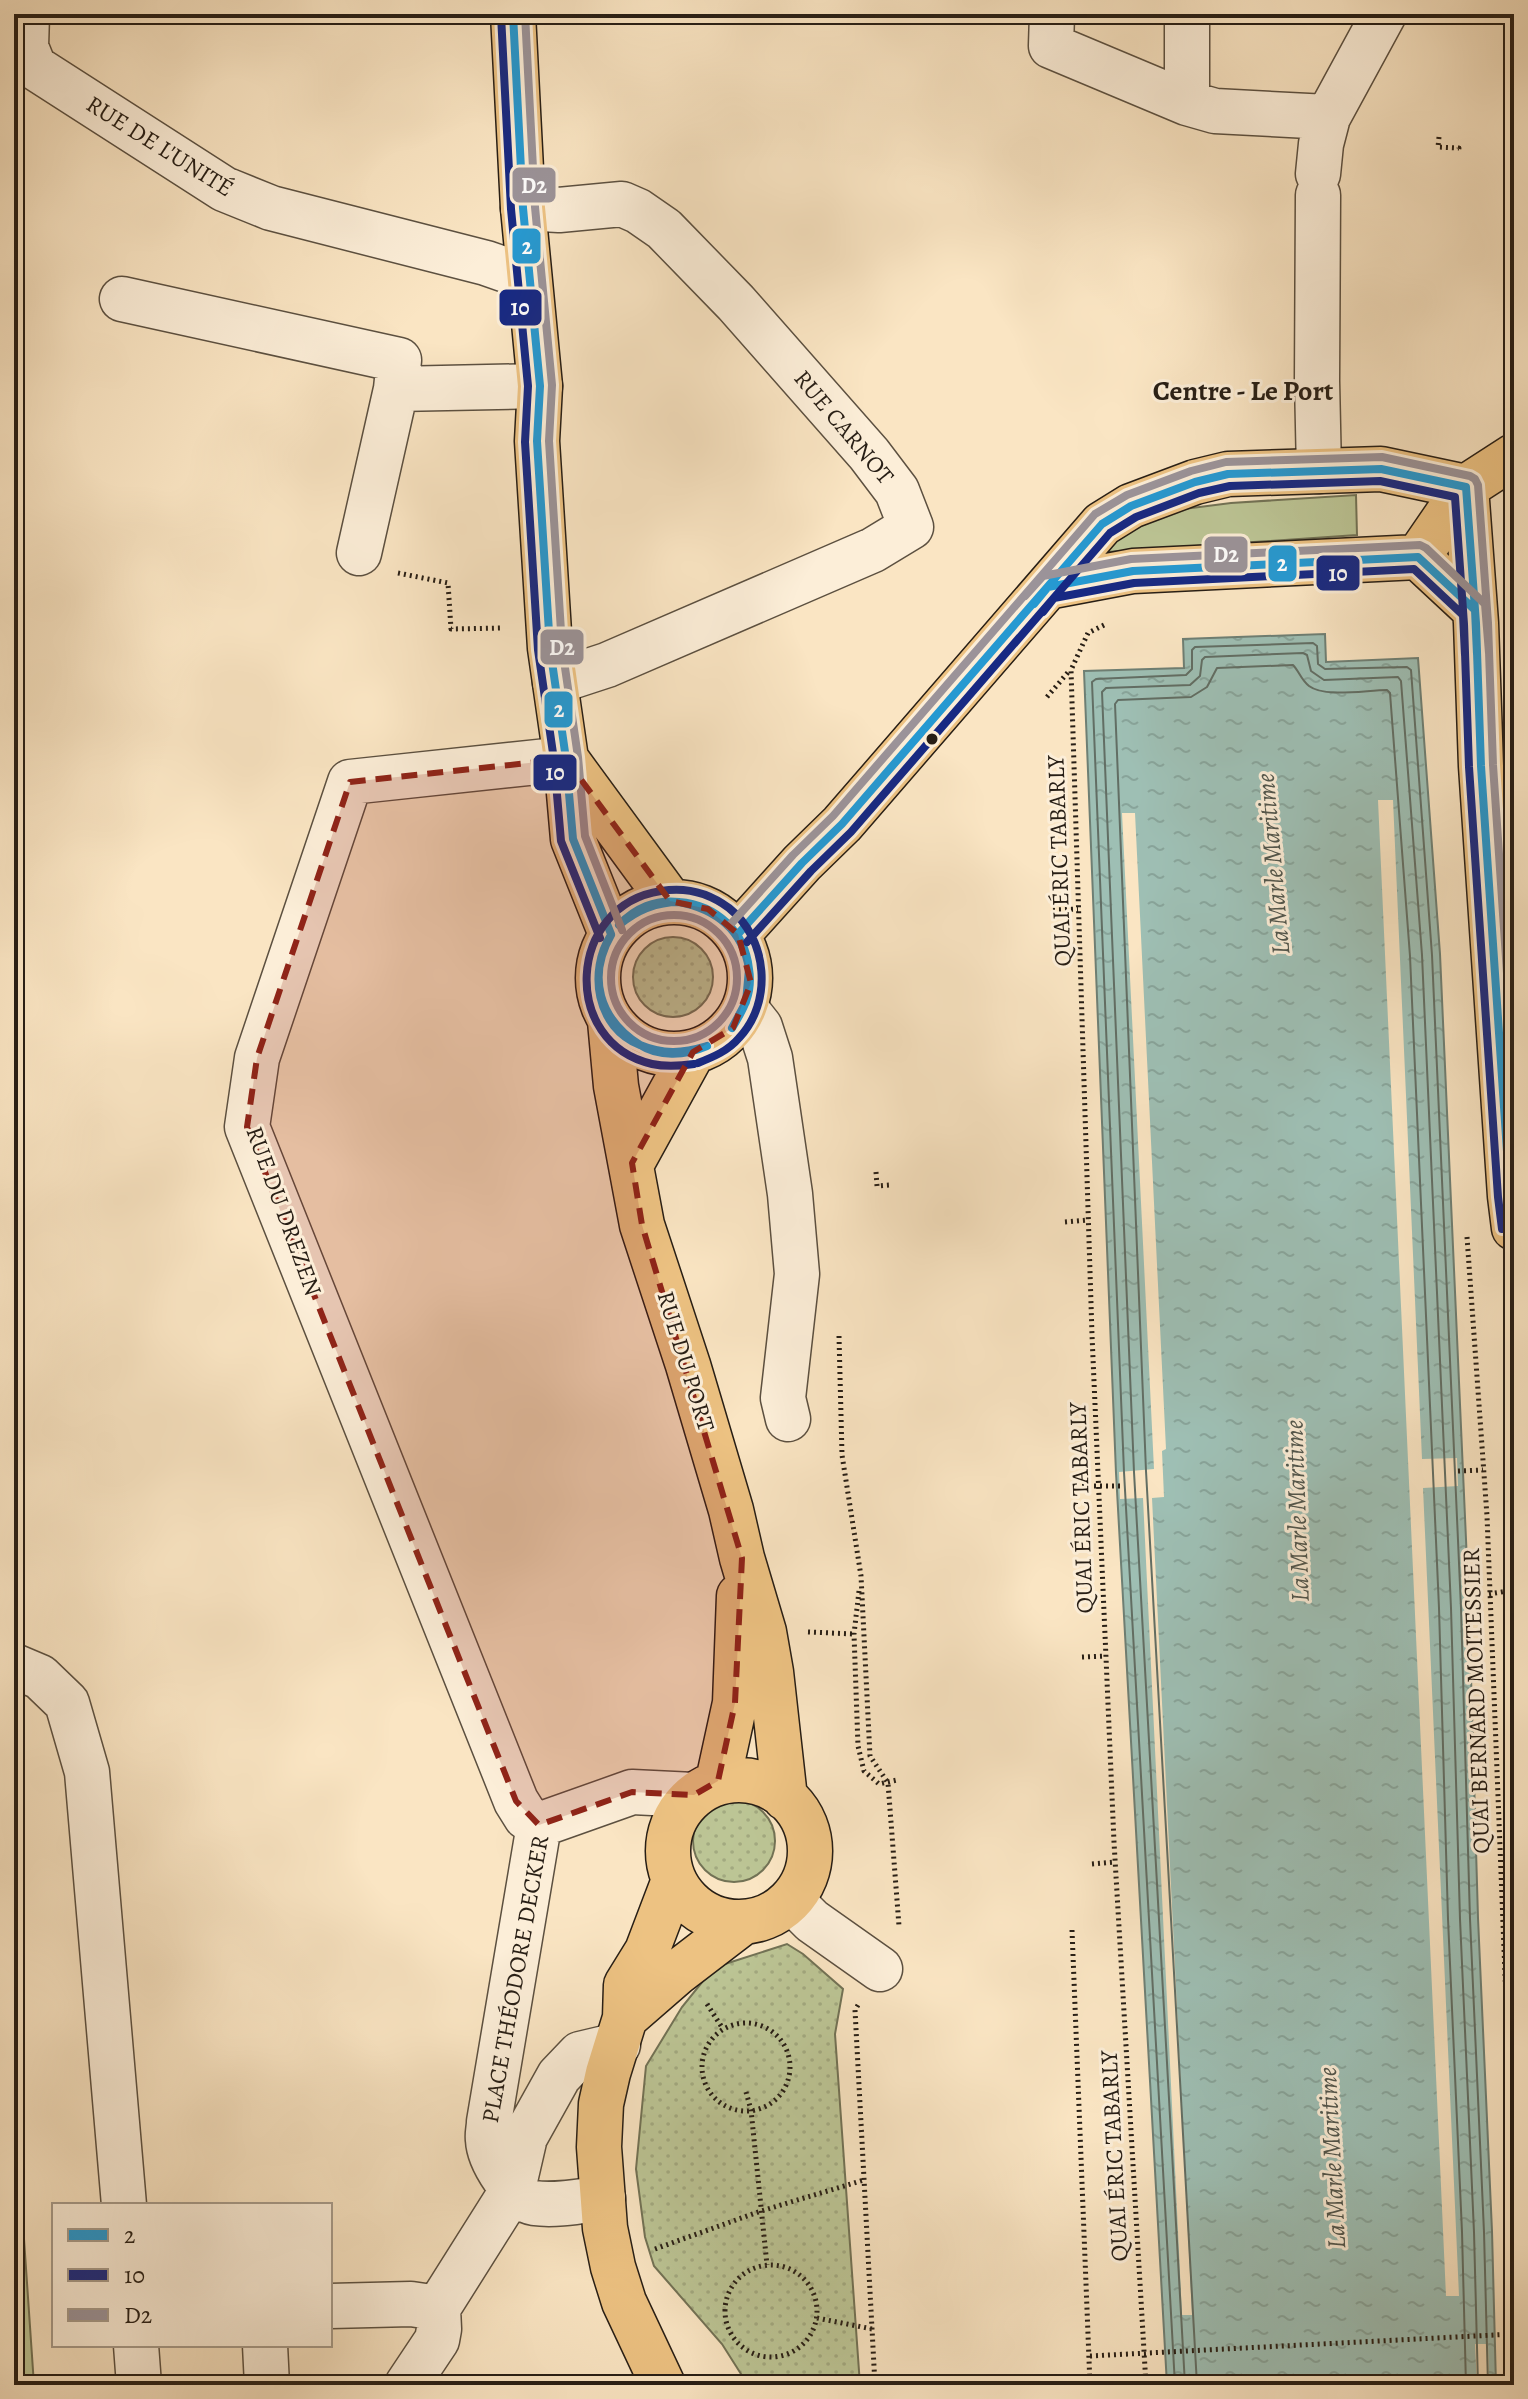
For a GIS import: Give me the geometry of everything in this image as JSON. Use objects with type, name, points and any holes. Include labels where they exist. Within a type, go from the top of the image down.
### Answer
[{"type":"main road","points":[[513,14],[523,208],[540,386],[537,441],[548,625],[573,839],[611,934]]},
{"type":"main road","points":[[1418,557],[1466,487],[1514,456]]},
{"type":"main road","points":[[738,934],[853,812],[1102,524],[1131,506],[1195,482],[1228,474],[1381,469],[1466,487]]},
{"type":"main road","points":[[1466,487],[1481,766],[1506,1029],[1514,1228]]},
{"type":"main road","points":[[1048,587],[1133,571],[1418,557],[1475,610]]},
{"type":"main road","points":[[566,759],[670,901]]},
{"type":"main road","points":[[670,901],[689,903],[708,909],[725,920],[738,934],[748,958],[751,983],[745,1008],[733,1028],[715,1043],[693,1052],[669,1055],[647,1050],[626,1038],[610,1021],[601,1001],[597,977],[601,955],[611,934],[627,917],[647,906],[670,901]]},
{"type":"main road","name":"RUE DU PORT","points":[[610,1021],[616,1086],[642,1225],[688,1365],[764,1632],[785,1798]]},
{"type":"main road","points":[[632,1163],[693,1052]]},
{"type":"main road","name":"RUE DU PORT","points":[[706,1788],[735,1703],[742,1558]]},
{"type":"main road","points":[[747,1780],[770,1786],[785,1798],[806,1823],[812,1850],[807,1877],[792,1901],[769,1917],[742,1923],[714,1918],[690,1903],[674,1880],[668,1858],[669,1834],[678,1813],[706,1788],[747,1780]]},
{"type":"main road","points":[[663,2385],[624,2302],[613,2267],[605,2228],[599,2147],[601,2104],[621,2031],[626,1985],[647,1951],[674,1880]]},
{"type":"main road","name":"PLACE THÉODORE DECKER","points":[[621,2031],[678,1972],[742,1923]]},
{"type":"street","name":"RUE DE L'UNITÉ","points":[[27,14],[26,47],[34,67],[224,189],[271,208],[486,263],[529,278]]},
{"type":"street","points":[[1187,14],[1187,103]]},
{"type":"street","points":[[1319,471],[1318,184],[1321,144],[1328,117],[1384,14]]},
{"type":"street","points":[[1052,30],[1187,103],[1215,111],[1328,117]]},
{"type":"street","name":"RUE CARNOT","points":[[523,208],[559,210],[622,204],[664,229],[736,303],[869,454],[897,491],[911,527],[873,550],[607,665],[555,682]]},
{"type":"street","points":[[122,299],[399,360],[396,389],[359,553]]},
{"type":"street","points":[[396,389],[540,386]]},
{"type":"street","name":"RUE DU DREZEN","points":[[539,1825],[526,1817],[516,1801],[247,1127],[257,1058],[350,782],[566,759]]},
{"type":"street","points":[[745,1008],[760,1027],[770,1058],[790,1194],[797,1274],[783,1398],[788,1419]]},
{"type":"street","points":[[14,1666],[40,1677],[67,1703],[87,1772],[124,2203]]},
{"type":"street","name":"PLACE THÉODORE DECKER","points":[[513,2189],[494,2163],[488,2142],[489,2122],[539,1825],[632,1792],[706,1788]]},
{"type":"street","points":[[792,1901],[812,1921],[880,1969]]},
{"type":"street","name":"PLACE THÉODORE DECKER","points":[[513,2189],[525,2137],[559,2076],[580,2054],[621,2031]]},
{"type":"street","points":[[407,2385],[437,2340],[438,2308],[513,2189],[531,2203],[603,2198]]},
{"type":"street","points":[[332,2306],[411,2304],[438,2308]]},
{"type":"street","points":[[136,2347],[139,2385]]},
{"type":"street","points":[[265,2347],[267,2385]]},
{"type":"path","points":[[1439,137],[1438,147],[1459,148],[1458,152]]},
{"type":"path","points":[[359,553],[367,565],[448,583],[451,629],[498,629]]},
{"type":"path","name":"QUAI ÉRIC TABARLY","points":[[1088,633],[1071,670],[1078,909],[1105,1656],[1146,2385]]},
{"type":"path","points":[[1047,697],[1071,670]]},
{"type":"path","points":[[1053,910],[1078,909]]},
{"type":"path","points":[[876,1172],[877,1186],[890,1185]]},
{"type":"path","points":[[1065,1222],[1089,1220]]},
{"type":"path","name":"QUAI BERNARD MOITESSIER","points":[[1467,1228],[1489,1594],[1514,2203]]},
{"type":"path","points":[[839,1330],[842,1455],[861,1576],[870,1756],[888,1783],[900,1920],[896,1942],[855,2010],[875,2385]]},
{"type":"path","points":[[1458,1471],[1483,1470]]},
{"type":"path","points":[[1076,1486],[1120,1486]]},
{"type":"path","points":[[861,1576],[869,1572]]},
{"type":"path","points":[[861,1576],[854,1634],[858,1746],[864,1771],[879,1784],[897,1780]]},
{"type":"path","points":[[1489,1594],[1514,1590]]},
{"type":"path","points":[[800,1632],[854,1634]]},
{"type":"path","points":[[1082,1657],[1105,1656]]},
{"type":"path","points":[[1092,1864],[1115,1862]]},
{"type":"path","points":[[1072,1930],[1090,2385]]},
{"type":"path","points":[[1506,2001],[1514,1999]]},
{"type":"path","points":[[744,2023],[771,2031],[788,2054],[790,2067],[788,2082],[781,2094],[771,2104],[751,2110],[728,2108],[716,2100],[702,2074],[707,2045],[723,2029],[744,2023]]},
{"type":"path","points":[[746,2092],[751,2110],[767,2265]]},
{"type":"path","points":[[613,2267],[651,2250],[761,2211],[864,2180]]},
{"type":"path","points":[[767,2265],[787,2267],[800,2275],[811,2287],[817,2302],[817,2318],[812,2334],[788,2354],[772,2357],[756,2355],[732,2337],[724,2309],[733,2283],[756,2266],[767,2265]]},
{"type":"path","points":[[817,2318],[872,2329]]},
{"type":"path","points":[[1090,2356],[1514,2334]]},
{"type":"highlighted area","points":[[566,759],[670,901],[708,909],[738,934],[751,983],[733,1028],[693,1052],[632,1163],[642,1225],[742,1558],[735,1703],[718,1781],[694,1795],[632,1792],[539,1825],[516,1801],[247,1127],[257,1058],[350,782]]},
{"type":"green space","points":[[1356,495],[1357,535],[1092,553],[1168,511],[1231,503]]},
{"type":"green space","points":[[673,937],[688,940],[701,949],[710,962],[713,977],[710,992],[701,1005],[688,1014],[673,1017],[658,1014],[645,1005],[636,992],[633,977],[636,962],[645,949],[658,940]]},
{"type":"green space","points":[[734,1800],[750,1803],[763,1812],[772,1825],[775,1841],[772,1857],[763,1870],[750,1879],[734,1882],[718,1879],[705,1870],[696,1857],[693,1841],[696,1825],[705,1812],[718,1803]]},
{"type":"green space","points":[[787,1944],[843,1989],[835,2034],[860,2385],[748,2385],[722,2344],[654,2266],[645,2237],[636,2169],[646,2066],[682,2007],[703,1981],[722,1965]]},
{"type":"green space","points":[[14,2093],[34,2385],[14,2385]]},
{"type":"water","name":"La Marle Maritime","points":[[1325,634],[1326,662],[1418,658],[1440,954],[1469,1607],[1496,2385],[1167,2385],[1116,1473],[1084,671],[1184,668],[1183,639]]},
{"type":"pier","points":[[1378,800],[1393,800],[1422,1459],[1457,1458],[1458,1486],[1423,1488],[1459,2296],[1446,2296]]},
{"type":"pier","points":[[1122,813],[1135,813],[1166,1449],[1162,1451],[1164,1497],[1152,1498],[1192,2315],[1182,2315],[1143,1498],[1120,1499],[1119,1472],[1154,1469]]},
{"type":"pier","points":[[1475,2344],[1488,2344],[1489,2385],[1477,2385]]},
{"type":"transit line","name":"2","points":[[513,14],[523,208],[540,386],[537,441],[550,648],[566,759],[573,839],[611,934]]},
{"type":"transit line","name":"D2","points":[[525,14],[535,207],[552,385],[549,441],[562,647],[578,757],[585,836],[622,930]]},
{"type":"transit line","name":"10","points":[[501,15],[511,209],[528,386],[525,442],[538,650],[554,760],[561,841],[600,938]]},
{"type":"transit line","name":"D2","points":[[729,926],[833,816],[1095,514],[1127,495],[1191,471],[1226,462],[1382,457],[1470,476],[1478,485],[1514,1077]]},
{"type":"transit line","name":"2","points":[[738,934],[842,824],[1102,524],[1131,506],[1195,482],[1228,474],[1381,469],[1466,487],[1476,623],[1481,766],[1514,1228]]},
{"type":"transit line","name":"10","points":[[747,942],[851,832],[1110,533],[1136,517],[1199,493],[1230,486],[1380,481],[1455,497],[1464,624],[1469,767],[1502,1229]]},
{"type":"transit line","name":"D2","points":[[1025,596],[1043,576],[1131,559],[1420,545],[1485,604],[1489,653]]},
{"type":"transit line","name":"2","points":[[1034,604],[1048,587],[1133,571],[1418,557],[1475,610],[1477,654]]},
{"type":"transit line","name":"10","points":[[1043,612],[1054,598],[1134,583],[1414,569],[1463,615],[1465,655]]},
{"type":"transit line","name":"10","points":[[694,1064],[657,1065],[622,1051],[601,1030],[590,1004],[587,975],[593,946],[607,921],[630,902],[661,891],[688,891],[705,895],[729,908],[752,936],[758,953],[761,989],[750,1023],[730,1047],[698,1063]]},
{"type":"transit line","name":"2","points":[[619,925],[646,906],[679,902]]},
{"type":"transit line","name":"2","points":[[619,925],[647,908],[679,902]]},
{"type":"transit line","name":"2","points":[[679,902],[705,909],[727,923],[742,943],[749,969]]},
{"type":"transit line","name":"2","points":[[679,902],[705,910],[726,924],[741,943],[749,969]]},
{"type":"transit line","name":"D2","points":[[674,915],[698,919],[719,933],[733,954],[737,978],[733,1002],[719,1023],[698,1037],[674,1041],[650,1037],[629,1023],[615,1002],[611,978],[615,954],[629,933],[650,919],[674,915]]},
{"type":"transit line","name":"2","points":[[611,935],[600,966],[601,996],[615,1023],[640,1045]]},
{"type":"transit line","name":"2","points":[[611,935],[600,965],[600,997],[614,1026],[640,1045]]},
{"type":"transit line","name":"2","points":[[732,1028],[746,1002],[749,969]]},
{"type":"transit line","name":"2","points":[[732,1028],[746,1000],[750,985],[749,969]]},
{"type":"transit line","name":"2","points":[[640,1045],[674,1052],[707,1046]]},
{"type":"transit line","name":"2","points":[[640,1045],[656,1052],[673,1054],[707,1046]]},
{"type":"district","name":"Centre - Le Port","points":[[1243,391]]}]
